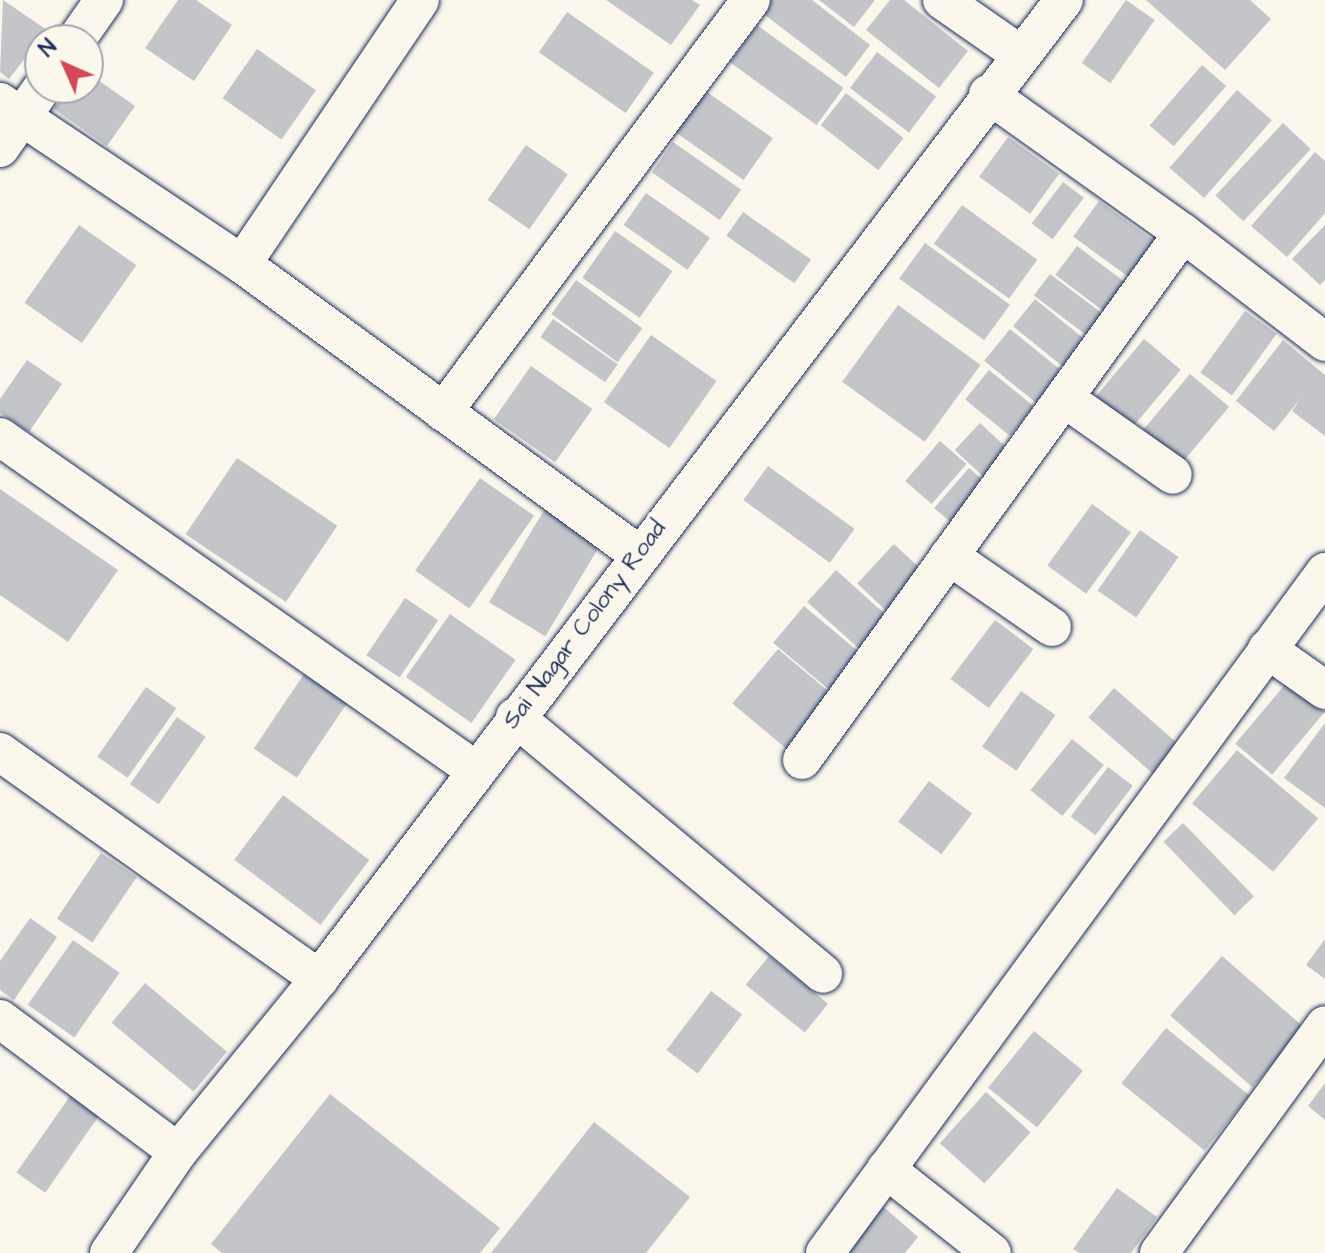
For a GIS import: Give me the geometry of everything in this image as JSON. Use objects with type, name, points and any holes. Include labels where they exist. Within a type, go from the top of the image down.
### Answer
[{"type":"street","points":[[87,24],[104,0]]},
{"type":"street","points":[[242,264],[420,0]]},
{"type":"street","points":[[443,412],[751,0]]},
{"type":"street","points":[[942,0],[1021,55]]},
{"type":"street","name":"Sai Nagar Colony Road","points":[[111,1252],[178,1152],[319,979],[988,94],[1064,0]]},
{"type":"street","points":[[988,94],[1183,233],[1325,342]]},
{"type":"street","points":[[0,148],[21,102],[639,555]]},
{"type":"street","points":[[802,760],[1183,233]]},
{"type":"street","points":[[1064,398],[1173,475]]},
{"type":"street","points":[[0,437],[475,770]]},
{"type":"street","points":[[949,556],[1052,627]]},
{"type":"street","points":[[825,1253],[1325,572]]},
{"type":"street","points":[[1267,649],[1325,690]]},
{"type":"street","points":[[515,717],[823,974]]},
{"type":"street","points":[[0,752],[319,979]]},
{"type":"street","points":[[0,1019],[178,1152]]},
{"type":"street","points":[[1159,1253],[1325,1025]]},
{"type":"street","points":[[886,1169],[992,1253]]},
{"type":"building","points":[[3,0],[38,24],[24,24],[24,60],[9,79],[0,72]]},
{"type":"building","points":[[178,0],[196,0],[232,25],[194,81],[145,48]]},
{"type":"building","points":[[606,0],[692,0],[700,5],[671,45]]},
{"type":"building","points":[[770,0],[812,0],[870,45],[846,77],[761,12]]},
{"type":"building","points":[[819,0],[875,0],[854,27]]},
{"type":"building","points":[[890,0],[904,0],[968,51],[939,88],[866,30]]},
{"type":"building","points":[[1126,0],[1155,20],[1111,83],[1082,63]]},
{"type":"building","points":[[1146,0],[1250,0],[1271,19],[1225,70]]},
{"type":"building","points":[[567,12],[654,73],[626,113],[539,52]]},
{"type":"building","points":[[757,25],[844,88],[817,125],[730,62]]},
{"type":"building","points":[[257,49],[316,90],[282,139],[223,98]]},
{"type":"building","points":[[877,52],[936,97],[909,132],[850,88]]},
{"type":"building","points":[[1202,65],[1226,86],[1174,146],[1150,125]]},
{"type":"building","points":[[104,84],[135,106],[107,146],[54,109],[57,104],[104,104]]},
{"type":"building","points":[[704,90],[773,138],[744,180],[675,132]]},
{"type":"building","points":[[1237,90],[1272,120],[1204,198],[1169,168]]},
{"type":"building","points":[[846,93],[904,138],[878,170],[821,125]]},
{"type":"building","points":[[1283,123],[1311,149],[1243,221],[1215,195]]},
{"type":"building","points":[[1008,137],[1059,174],[1030,214],[979,177]]},
{"type":"building","points":[[673,142],[741,190],[720,220],[652,172]]},
{"type":"building","points":[[526,145],[568,174],[529,229],[488,200]]},
{"type":"building","points":[[1315,152],[1325,161],[1325,213],[1287,257],[1251,226]]},
{"type":"building","points":[[1063,182],[1084,198],[1052,239],[1032,224]]},
{"type":"building","points":[[646,193],[710,238],[688,270],[624,225]]},
{"type":"building","points":[[1099,201],[1161,246],[1135,282],[1073,237]]},
{"type":"building","points":[[962,205],[1037,260],[1009,298],[934,244]]},
{"type":"building","points":[[743,212],[811,260],[794,283],[726,236]]},
{"type":"building","points":[[79,225],[136,265],[82,343],[25,303]]},
{"type":"building","points":[[1325,225],[1325,280],[1320,285],[1292,259]]},
{"type":"building","points":[[615,231],[672,271],[640,318],[582,278]]},
{"type":"building","points":[[925,243],[1010,305],[984,340],[899,279]]},
{"type":"building","points":[[1077,246],[1127,284],[1106,313],[1055,275]]},
{"type":"building","points":[[1050,274],[1108,318],[1092,339],[1034,296]]},
{"type":"building","points":[[576,280],[642,328],[618,362],[551,314]]},
{"type":"building","points":[[1035,299],[1089,342],[1067,370],[1013,326]]},
{"type":"building","points":[[898,305],[981,365],[925,442],[842,382]]},
{"type":"building","points":[[1245,311],[1277,334],[1232,395],[1200,372]]},
{"type":"building","points":[[553,319],[618,364],[605,382],[540,337]]},
{"type":"building","points":[[1010,329],[1068,376],[1042,408],[984,361]]},
{"type":"building","points":[[651,335],[717,381],[669,448],[604,402]]},
{"type":"building","points":[[1144,339],[1181,370],[1133,427],[1096,396]]},
{"type":"building","points":[[1283,340],[1325,375],[1325,436],[1292,411],[1301,398],[1274,431],[1236,401]]},
{"type":"building","points":[[27,360],[62,384],[29,432],[0,413],[0,399]]},
{"type":"building","points":[[531,366],[592,409],[555,462],[494,419]]},
{"type":"building","points":[[989,370],[1034,407],[1010,436],[965,400]]},
{"type":"building","points":[[1190,374],[1229,407],[1182,463],[1143,430]]},
{"type":"building","points":[[980,423],[1009,450],[984,477],[955,450]]},
{"type":"building","points":[[940,441],[966,464],[932,504],[905,481]]},
{"type":"building","points":[[237,458],[337,526],[286,602],[186,534]]},
{"type":"building","points":[[768,466],[855,529],[830,563],[743,500]]},
{"type":"building","points":[[969,468],[990,486],[955,526],[934,508]]},
{"type":"building","points":[[480,478],[534,516],[469,608],[415,571]]},
{"type":"building","points":[[0,489],[118,570],[68,642],[0,595]]},
{"type":"building","points":[[1092,504],[1131,532],[1086,594],[1047,565]]},
{"type":"building","points":[[546,507],[603,541],[545,636],[489,602]]},
{"type":"building","points":[[1140,530],[1179,557],[1136,618],[1098,591]]},
{"type":"building","points":[[894,544],[925,573],[888,612],[857,583]]},
{"type":"building","points":[[836,570],[889,618],[860,649],[807,602]]},
{"type":"building","points":[[405,598],[438,620],[400,678],[366,655]]},
{"type":"building","points":[[804,606],[869,661],[838,697],[773,643]]},
{"type":"building","points":[[450,614],[516,660],[471,723],[406,677]]},
{"type":"building","points":[[995,620],[1033,649],[989,708],[950,679]]},
{"type":"building","points":[[778,649],[837,698],[791,753],[732,703]]},
{"type":"building","points":[[304,674],[347,703],[297,778],[254,749]]},
{"type":"building","points":[[1288,681],[1325,712],[1272,775],[1235,744]]},
{"type":"building","points":[[146,687],[176,708],[128,778],[97,757]]},
{"type":"building","points":[[1114,688],[1181,746],[1156,776],[1088,717]]},
{"type":"building","points":[[1021,691],[1055,715],[1016,771],[982,747]]},
{"type":"building","points":[[177,717],[206,737],[159,804],[130,784]]},
{"type":"building","points":[[1325,723],[1325,808],[1284,778]]},
{"type":"building","points":[[1072,739],[1104,765],[1062,816],[1030,790]]},
{"type":"building","points":[[1237,750],[1318,818],[1273,872],[1192,804]]},
{"type":"building","points":[[1108,767],[1133,786],[1095,835],[1071,817]]},
{"type":"building","points":[[929,781],[972,813],[941,854],[898,822]]},
{"type":"building","points":[[283,795],[369,860],[321,925],[234,860]]},
{"type":"building","points":[[1183,823],[1254,896],[1234,915],[1164,842]]},
{"type":"building","points":[[101,853],[137,877],[92,943],[57,918]]},
{"type":"building","points":[[30,918],[57,937],[14,1000],[0,990],[0,961]]},
{"type":"building","points":[[1325,939],[1325,979],[1306,965]]},
{"type":"building","points":[[73,940],[120,973],[74,1037],[28,1005]]},
{"type":"building","points":[[769,956],[828,1004],[805,1033],[746,985]]},
{"type":"building","points":[[1222,956],[1304,1028],[1252,1087],[1170,1016]]},
{"type":"building","points":[[145,983],[227,1052],[194,1092],[112,1023]]},
{"type":"building","points":[[711,991],[742,1014],[698,1074],[666,1050]]},
{"type":"building","points":[[1166,1028],[1249,1095],[1204,1151],[1121,1083]]},
{"type":"building","points":[[1034,1031],[1083,1071],[1037,1127],[988,1088]]},
{"type":"building","points":[[1325,1083],[1325,1120],[1308,1106]]},
{"type":"building","points":[[75,1089],[104,1109],[45,1193],[16,1173]]},
{"type":"building","points":[[986,1092],[1031,1132],[984,1183],[940,1143]]},
{"type":"building","points":[[330,1094],[500,1228],[480,1253],[222,1253],[211,1244]]},
{"type":"building","points":[[594,1122],[690,1197],[646,1253],[491,1253]]},
{"type":"building","points":[[1117,1188],[1157,1217],[1131,1253],[1079,1253],[1073,1249]]},
{"type":"building","points":[[880,1204],[918,1237],[905,1253],[839,1253]]}]
